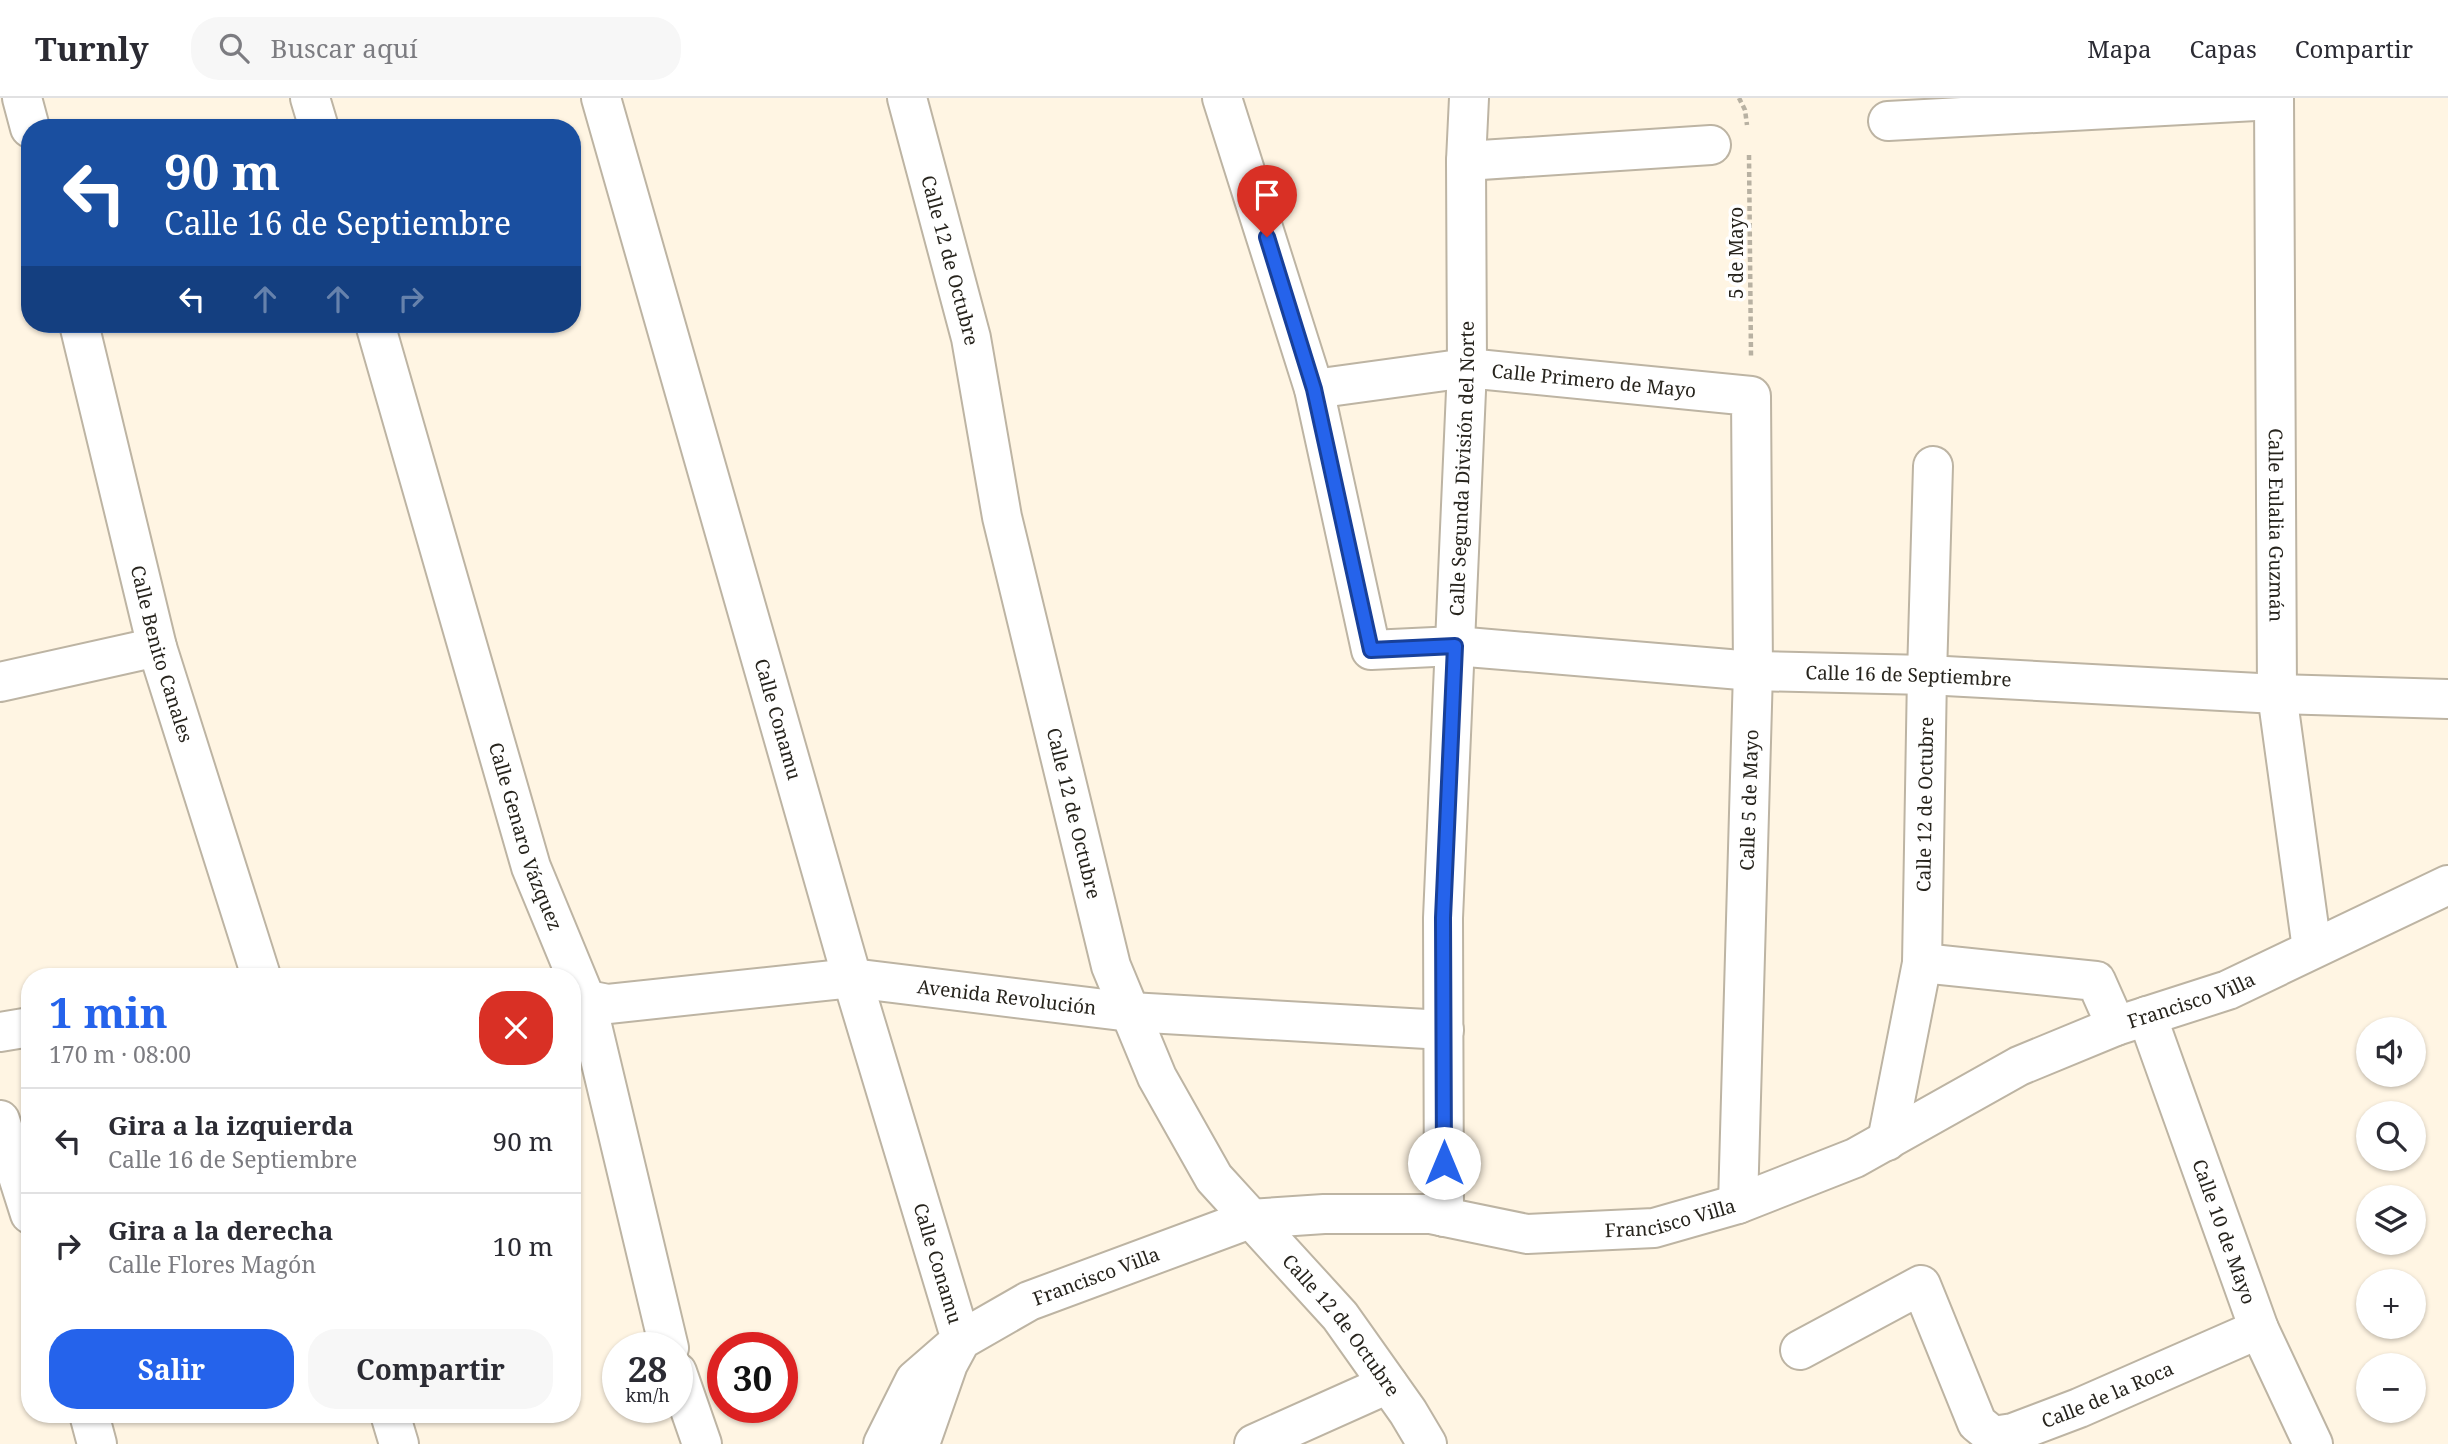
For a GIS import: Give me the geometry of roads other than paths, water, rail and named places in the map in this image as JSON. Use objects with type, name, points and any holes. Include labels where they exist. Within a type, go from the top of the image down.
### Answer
[{"type":"street","points":[[22,98],[28,119]]},
{"type":"street","points":[[310,98],[316,119]]},
{"type":"street","name":"Calle Conamu","points":[[601,98],[852,978],[961,1340]]},
{"type":"street","name":"Calle 12 de Octubre","points":[[907,98],[971,338],[1002,517],[1111,966],[1157,1076],[1214,1178],[1340,1316],[1427,1444]]},
{"type":"street","points":[[1222,98],[1314,389]]},
{"type":"street","name":"Calle Segunda División del Norte","points":[[1444,1217],[1443,918],[1467,368],[1465,161],[1469,98]]},
{"type":"street","points":[[1888,121],[2274,99]]},
{"type":"street","name":"Calle Eulalia Guzmán","points":[[2274,99],[2277,694],[2312,949]]},
{"type":"street","points":[[1465,161],[1711,145]]},
{"type":"street","name":"Calle Benito Canales","points":[[81,333],[157,647],[258,968]]},
{"type":"street","name":"Calle Genaro Vázquez","points":[[378,333],[531,867],[568,968]]},
{"type":"street","name":"Calle Primero de Mayo","points":[[1314,389],[1467,368],[1751,396]]},
{"type":"street","name":"Calle 16 de Septiembre","points":[[1314,389],[1371,650],[1455,646],[1753,671],[1927,675],[2277,694],[2448,699]]},
{"type":"street","name":"Calle 5 de Mayo","points":[[1738,1204],[1753,671],[1751,396]]},
{"type":"street","name":"Calle 12 de Octubre","points":[[1887,1140],[1922,963],[1933,466]]},
{"type":"street","points":[[0,682],[157,647]]},
{"type":"street","name":"Francisco Villa","points":[[883,1444],[915,1380],[961,1340],[1029,1301],[1251,1219],[1324,1214],[1430,1214],[1527,1234],[1654,1228],[1738,1204],[1855,1158],[2019,1066],[2132,1021],[2228,990],[2448,885]]},
{"type":"street","name":"Calle 10 de Mayo","points":[[1922,963],[2096,981],[2132,1021],[2259,1329],[2313,1444]]},
{"type":"street","name":"Avenida Revolución","points":[[581,998],[608,1004],[852,978],[1130,1012],[1444,1030]]},
{"type":"street","name":"Calle Genaro Vázquez","points":[[581,1006],[665,1332]]},
{"type":"street","points":[[0,1032],[21,1028]]},
{"type":"street","points":[[0,1120],[21,1186]]},
{"type":"street","name":"Calle de la Roca","points":[[1800,1350],[1921,1285],[1977,1423],[1993,1436],[2013,1433],[2079,1408],[2259,1329]]},
{"type":"street","points":[[920,1444],[948,1364],[961,1340]]},
{"type":"street","points":[[1254,1444],[1388,1384]]},
{"type":"street","points":[[693,1418],[702,1444]]},
{"type":"street","points":[[91,1423],[97,1444]]},
{"type":"street","points":[[393,1423],[399,1444]]}]
